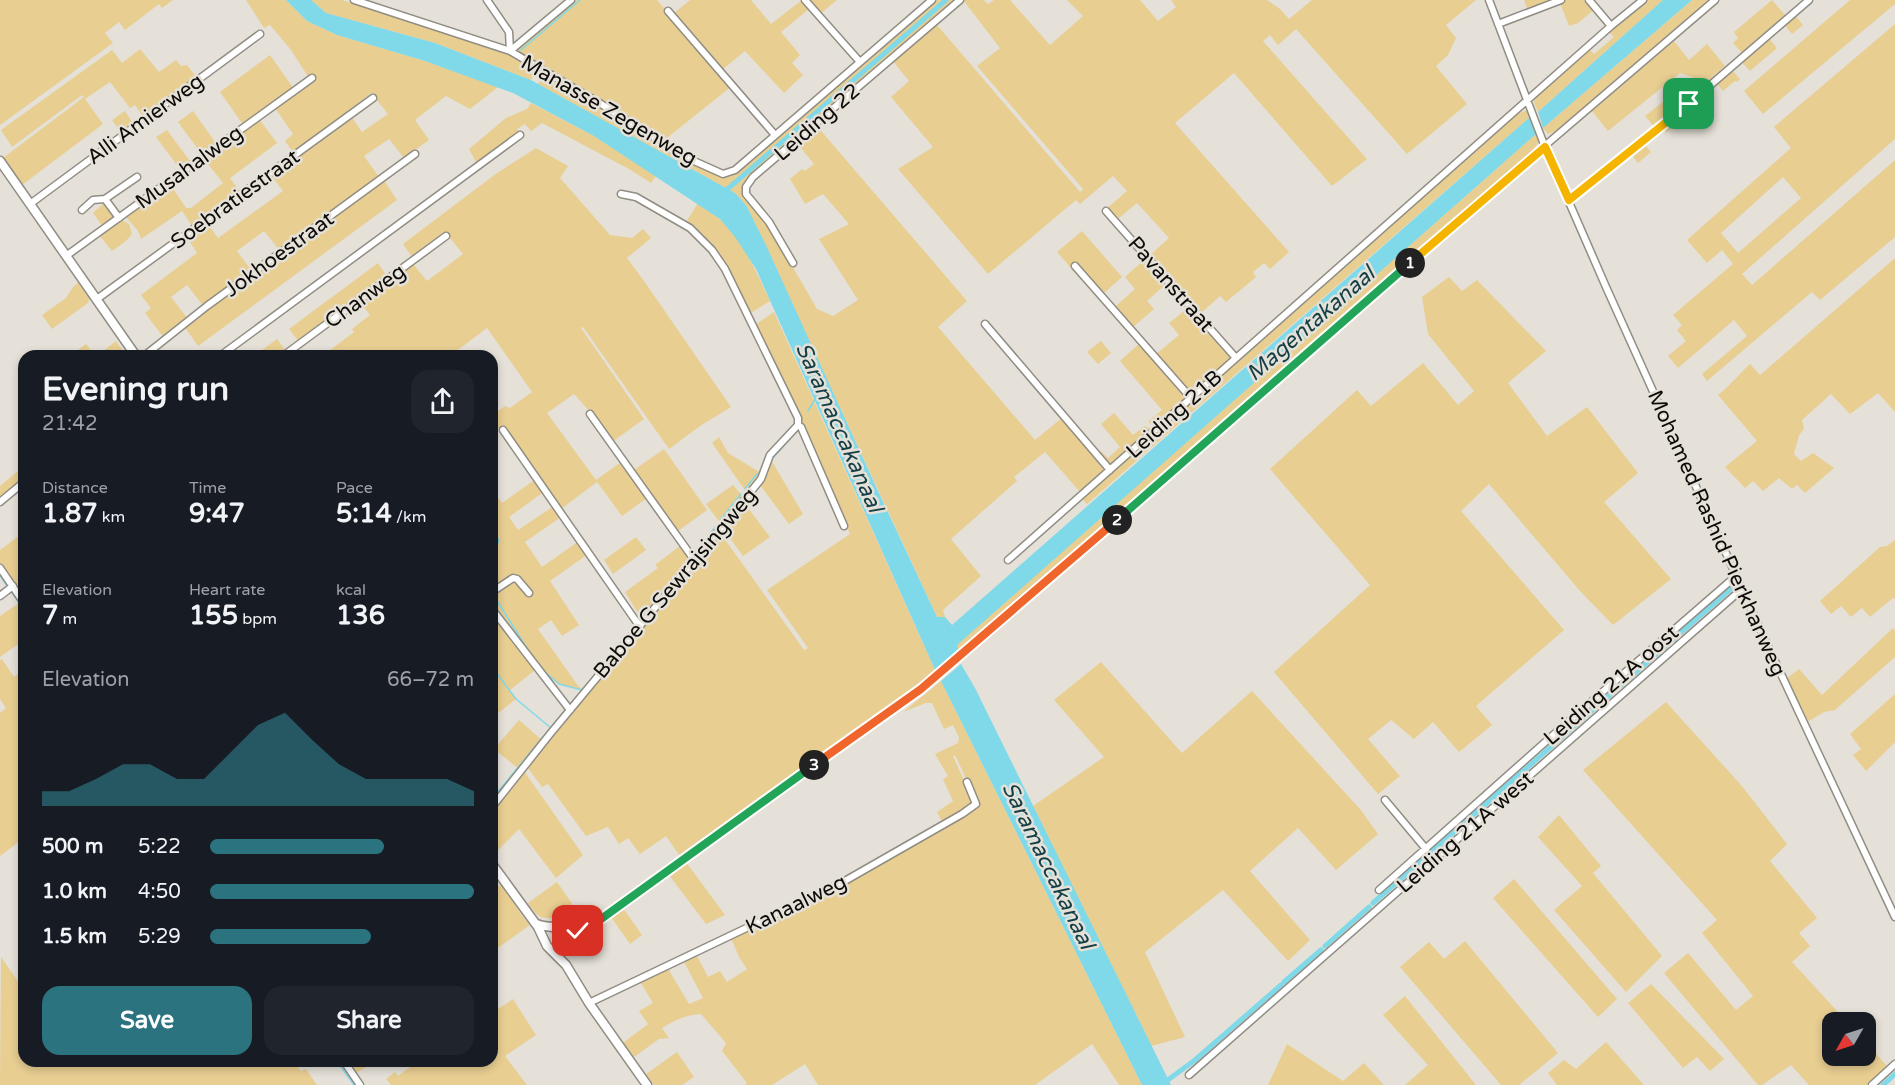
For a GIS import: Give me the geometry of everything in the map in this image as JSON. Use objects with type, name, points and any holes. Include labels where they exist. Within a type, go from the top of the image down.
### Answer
[{"type":"main road","points":[[0,161],[132,350]]},
{"type":"main road","points":[[498,873],[548,946],[566,965],[589,1003],[647,1085]]},
{"type":"main road","points":[[532,921],[542,926],[564,929],[567,933],[566,965]]},
{"type":"main road","points":[[545,939],[546,932],[552,927]]},
{"type":"main road","points":[[553,950],[562,949],[567,944]]},
{"type":"street","points":[[354,0],[510,51],[571,0]]},
{"type":"street","name":"Manasse Zegenweg","points":[[487,0],[509,32],[510,51],[601,104],[685,157],[723,174],[730,173]]},
{"type":"street","points":[[805,0],[860,62]]},
{"type":"street","name":"Leiding 22","points":[[730,173],[932,0]]},
{"type":"street","name":"Leiding 22","points":[[793,262],[770,222],[746,194],[746,186],[753,177],[960,0]]},
{"type":"street","name":"Mohamed Rashid Pierkhanweg","points":[[1489,0],[1545,147],[1736,576],[1895,917]]},
{"type":"street","points":[[1498,24],[1561,0]]},
{"type":"street","points":[[1589,0],[1611,26]]},
{"type":"street","name":"Leiding 21B","points":[[1008,561],[1643,0]]},
{"type":"street","points":[[567,944],[921,689],[1244,410],[1457,221],[1715,0]]},
{"type":"street","points":[[1569,200],[1656,132],[1809,0]]},
{"type":"street","points":[[668,11],[775,135]]},
{"type":"street","name":"Alli Amierweg","points":[[30,204],[260,34]]},
{"type":"street","name":"Musahalweg","points":[[66,256],[312,78]]},
{"type":"street","name":"Soebratiestraat","points":[[97,299],[373,98]]},
{"type":"street","points":[[228,350],[519,135]]},
{"type":"street","name":"Jokhoestraat","points":[[152,350],[207,306],[415,154]]},
{"type":"street","points":[[82,210],[93,200],[105,199],[137,177]]},
{"type":"street","points":[[621,194],[636,197],[690,228],[712,250],[725,269],[798,418],[798,425],[801,427],[844,525]]},
{"type":"street","points":[[105,199],[119,218]]},
{"type":"street","name":"Pavanstraat","points":[[1106,211],[1236,358]]},
{"type":"street","name":"Chanweg","points":[[292,350],[446,236]]},
{"type":"street","points":[[1075,266],[1191,398]]},
{"type":"street","points":[[985,324],[1110,470]]},
{"type":"street","points":[[590,414],[695,561]]},
{"type":"street","name":"Baboe G Sewrajsingweg","points":[[498,800],[761,479],[770,455],[798,425]]},
{"type":"street","points":[[503,430],[640,627]]},
{"type":"street","points":[[0,502],[18,487]]},
{"type":"street","points":[[0,568],[18,594]]},
{"type":"street","name":"Leiding 21A oost","points":[[1379,890],[1736,576]]},
{"type":"street","points":[[498,588],[513,578],[517,579],[529,593]]},
{"type":"street","points":[[0,596],[13,586]]},
{"type":"street","name":"Leiding 21A west","points":[[1189,1075],[1742,589]]},
{"type":"street","points":[[498,617],[570,710]]},
{"type":"street","name":"Kanaalweg","points":[[589,1003],[843,882],[962,814],[976,804],[967,782]]},
{"type":"street","points":[[1385,800],[1426,849]]},
{"type":"street","points":[[564,929],[576,931],[590,927]]},
{"type":"street","points":[[1872,1085],[1895,1065]]},
{"type":"street","points":[[348,1067],[360,1085]]},
{"type":"shaded area","points":[[0,0],[173,0],[162,8],[159,4],[125,30],[119,22],[105,33],[113,43],[0,125]]},
{"type":"shaded area","points":[[246,0],[286,0],[307,21],[337,35],[425,61],[498,87],[470,109],[446,96],[415,120],[429,140],[404,158],[389,139],[364,156],[379,177],[280,251],[264,231],[237,251],[252,271],[204,307],[187,285],[171,297],[188,319],[164,338],[145,313],[151,308],[141,295],[197,253],[186,236],[206,221],[218,238],[283,191],[271,175],[351,116],[362,132],[388,114],[371,93],[347,112],[348,114],[294,154],[285,141],[293,134],[275,108],[309,78],[291,50],[270,25],[264,28]]},
{"type":"shaded area","points":[[311,0],[342,0],[504,51],[538,70],[531,80],[435,43],[326,13]]},
{"type":"shaded area","points":[[574,0],[657,0],[732,86],[663,141],[618,111],[516,52],[516,49]]},
{"type":"shaded area","points":[[690,0],[751,0],[771,24],[802,0],[809,9],[781,32],[800,55],[792,63],[803,75],[784,93],[745,51],[722,70],[673,14]]},
{"type":"shaded area","points":[[808,0],[837,0],[820,14]]},
{"type":"shaded area","points":[[937,0],[957,0],[753,175],[744,195],[768,224],[817,309],[833,316],[858,300],[819,239],[849,224],[823,194],[805,204],[790,179],[802,169],[805,171],[814,164],[796,142],[816,125],[967,301],[938,327],[1035,440],[1063,417],[1107,469],[1081,493],[1045,452],[1014,477],[1017,481],[951,539],[981,576],[943,610],[945,617],[937,617],[746,205],[735,193],[538,84],[544,73],[685,159],[725,177],[730,177]]},
{"type":"shaded area","points":[[963,0],[984,0],[988,4],[994,0],[1010,0],[1050,45],[1083,16],[1067,0],[1140,0],[1158,21],[1176,7],[1171,0],[1267,0],[1289,19],[1312,0],[1476,0],[1446,25],[1456,38],[1448,55],[1436,66],[1467,104],[1407,154],[1296,29],[1278,45],[1270,35],[1263,41],[1367,159],[1332,186],[1234,73],[1175,123],[1289,252],[1270,269],[1264,263],[1253,272],[1256,277],[1226,302],[1220,296],[1199,315],[1149,256],[1169,238],[1137,203],[1119,218],[1116,215],[1113,217],[1106,209],[1127,191],[1113,176],[1080,204],[1076,200],[988,274],[898,169],[933,147],[891,97],[909,81],[892,60],[934,25],[937,25],[1080,192],[1083,189],[977,66],[1000,48]]},
{"type":"shaded area","points":[[1524,0],[1557,0],[1528,11]]},
{"type":"shaded area","points":[[1565,0],[1586,0],[1595,9],[1578,23],[1569,26],[1560,3]]},
{"type":"shaded area","points":[[1647,0],[1663,0],[1538,112],[1534,102],[1536,97],[1590,50],[1594,54],[1614,37],[1609,32]]},
{"type":"shaded area","points":[[1692,0],[1710,0],[1560,130],[1548,134],[1543,128]]},
{"type":"shaded area","points":[[1772,0],[1786,16],[1742,53],[1733,43],[1738,38],[1734,32]]},
{"type":"shaded area","points":[[1850,0],[1895,0],[1895,4],[1763,114],[1744,91]]},
{"type":"shaded area","points":[[1794,14],[1803,25],[1792,34],[1783,23]]},
{"type":"shaded area","points":[[1895,24],[1895,139],[1742,274],[1752,285],[1895,160],[1895,237],[1820,300],[1812,292],[1707,381],[1702,374],[1747,336],[1734,320],[1678,368],[1668,356],[1686,341],[1677,330],[1682,325],[1673,315],[1733,264],[1722,250],[1707,263],[1687,240],[1791,148],[1774,127]],"holes":[[[1783,177],[1801,198],[1738,253],[1721,233]]]},
{"type":"shaded area","points":[[1767,36],[1777,48],[1750,71],[1739,59]]},
{"type":"shaded area","points":[[1674,41],[1689,60],[1707,44],[1725,66],[1700,87],[1692,77],[1680,73],[1608,131],[1592,111]]},
{"type":"shaded area","points":[[140,49],[159,72],[176,60],[181,66],[187,65],[198,79],[144,118],[135,105],[130,108],[110,82],[85,99],[103,124],[22,185],[3,158],[84,97],[82,95],[12,147],[1,130],[112,50],[122,63]]},
{"type":"shaded area","points":[[270,55],[294,89],[244,126],[220,92]]},
{"type":"shaded area","points":[[1729,67],[1740,79],[1723,91],[1714,80]]},
{"type":"shaded area","points":[[1673,94],[1687,111],[1686,116],[1667,132],[1656,129],[1645,116]]},
{"type":"shaded area","points":[[531,103],[594,136],[656,176],[651,183],[542,123],[531,131],[525,124],[517,129],[520,133],[477,164],[469,149],[506,118],[527,109]]},
{"type":"shaded area","points":[[1527,110],[1530,117],[1087,504],[1081,498],[1517,114]]},
{"type":"shaded area","points":[[125,111],[134,125],[122,134],[112,120]]},
{"type":"shaded area","points":[[193,111],[218,146],[203,156],[178,122]]},
{"type":"shaded area","points":[[259,119],[277,143],[230,178],[240,192],[193,227],[182,211],[141,239],[138,231],[125,216],[170,184],[186,208],[191,208],[223,183],[204,159]]},
{"type":"shaded area","points":[[167,130],[192,164],[182,172],[156,137]]},
{"type":"shaded area","points":[[1536,134],[1539,142],[1529,155],[959,653],[956,645]]},
{"type":"shaded area","points":[[1642,142],[1651,152],[1638,163],[1630,153]]},
{"type":"shaded area","points":[[536,148],[568,166],[560,178],[610,235],[632,238],[643,229],[651,238],[627,258],[731,407],[669,449],[583,327],[581,328],[644,419],[612,442],[574,394],[547,413],[596,480],[621,462],[647,498],[622,516],[597,482],[561,509],[503,425],[498,428],[498,411],[505,406],[510,408],[532,392],[487,328],[458,350],[330,350],[354,332],[352,329],[370,315],[360,302],[413,264],[427,281],[463,254],[446,233],[413,258],[403,244],[497,173]]},
{"type":"shaded area","points":[[383,179],[397,200],[198,346],[184,326]]},
{"type":"shaded area","points":[[105,202],[116,217],[103,227],[93,213]]},
{"type":"shaded area","points":[[698,203],[721,220],[737,238],[770,301],[749,314],[719,256],[685,224]]},
{"type":"shaded area","points":[[120,219],[129,224],[132,234],[112,251],[99,235]]},
{"type":"shaded area","points":[[1082,231],[1122,277],[1103,294],[1083,272],[1078,276],[1057,252]]},
{"type":"shaded area","points":[[1146,258],[1167,283],[1147,301],[1154,309],[1132,328],[1115,307],[1135,289],[1125,277]]},
{"type":"shaded area","points":[[1895,258],[1895,412],[1878,393],[1850,414],[1831,394],[1802,420],[1804,429],[1799,435],[1794,454],[1801,461],[1813,453],[1834,468],[1805,493],[1797,485],[1792,489],[1779,478],[1763,491],[1753,481],[1745,488],[1725,467],[1757,441],[1718,395],[1750,364],[1760,375]]},
{"type":"shaded area","points":[[378,263],[388,278],[299,342],[289,329]]},
{"type":"shaded area","points":[[1449,277],[1462,291],[1477,280],[1546,351],[1508,383],[1547,436],[1587,407],[1638,473],[1604,502],[1671,579],[1613,625],[1580,591],[1489,484],[1461,511],[1564,630],[1476,706],[1492,725],[1459,752],[1433,722],[1414,739],[1391,720],[1368,739],[1400,776],[1378,794],[1274,672],[1370,585],[1270,469],[1357,390],[1371,406],[1423,363],[1458,405],[1474,391],[1428,334],[1422,297]]},
{"type":"shaded area","points":[[80,281],[90,296],[88,303],[52,329],[42,315],[66,298]]},
{"type":"shaded area","points":[[1189,307],[1232,355],[1232,360],[1192,393],[1189,393],[1155,355],[1179,335],[1169,323]]},
{"type":"shaded area","points":[[774,312],[936,672],[679,855],[666,836],[640,854],[628,838],[619,844],[608,827],[586,836],[548,784],[542,787],[527,767],[721,534],[804,650],[808,648],[767,590],[850,534],[799,417],[755,325]]},
{"type":"shaded area","points":[[277,339],[285,350],[262,350]]},
{"type":"shaded area","points":[[116,341],[122,350],[104,350]]},
{"type":"shaded area","points":[[1101,341],[1111,353],[1098,364],[1087,352]]},
{"type":"shaded area","points":[[1140,343],[1187,399],[1157,427],[1148,422],[1162,410],[1120,361]]},
{"type":"shaded area","points":[[86,344],[91,350],[78,350]]},
{"type":"shaded area","points":[[1114,413],[1133,435],[1145,426],[1152,430],[1110,464],[1099,453],[1101,451],[1108,458],[1120,447],[1101,424]]},
{"type":"shaded area","points":[[719,437],[728,453],[761,473],[759,479],[747,493],[712,443]]},
{"type":"shaded area","points":[[664,449],[707,510],[678,531],[634,470]]},
{"type":"shaded area","points":[[770,458],[803,514],[789,524],[760,485]]},
{"type":"shaded area","points":[[18,471],[18,485],[0,500],[0,486]]},
{"type":"shaded area","points":[[536,479],[545,491],[509,517],[518,530],[554,506],[561,517],[525,542],[542,567],[579,541],[588,554],[550,581],[579,625],[562,636],[551,620],[538,629],[582,690],[559,684],[539,667],[510,690],[516,699],[498,713],[498,498],[502,503]]},
{"type":"shaded area","points":[[733,485],[744,498],[721,524],[706,504]]},
{"type":"shaded area","points":[[745,504],[770,537],[743,556],[723,529]]},
{"type":"shaded area","points":[[18,536],[18,590],[0,563],[0,550]]},
{"type":"shaded area","points":[[636,537],[646,550],[613,574],[604,560]]},
{"type":"shaded area","points":[[1895,540],[1895,599],[1893,598],[1870,617],[1862,608],[1851,617],[1841,606],[1831,614],[1820,601],[1880,547],[1887,546]]},
{"type":"shaded area","points":[[681,545],[691,560],[645,618],[640,616],[625,592],[658,568],[655,565]]},
{"type":"shaded area","points":[[18,604],[18,644],[0,657],[0,616]]},
{"type":"shaded area","points":[[1893,628],[1895,657],[1835,710],[1824,712],[1809,721],[1786,679],[1799,669],[1822,695]]},
{"type":"shaded area","points":[[2,659],[14,677],[18,674],[18,842],[0,856],[0,713],[6,708],[0,699],[0,660]]},
{"type":"shaded area","points":[[1101,662],[1182,753],[1252,691],[1360,809],[1378,834],[1336,870],[1298,828],[1250,871],[1310,940],[1288,961],[1223,890],[1145,952],[1185,1037],[1151,1046],[1033,806],[1104,757],[1054,700]]},
{"type":"shaded area","points":[[941,681],[1142,1085],[1119,1085],[1092,1044],[1035,1085],[818,1085],[805,1064],[772,1085],[745,1085],[747,1083],[722,1051],[726,1043],[701,1014],[681,1018],[662,1028],[669,1038],[659,1039],[634,1057],[623,1043],[648,1024],[639,1011],[653,1003],[639,980],[667,967],[689,1004],[703,998],[683,960],[696,954],[708,977],[720,971],[727,982],[747,969],[731,938],[978,804],[955,755],[953,756],[974,803],[942,822],[937,812],[953,801],[943,779],[948,776],[935,754],[958,743],[959,737],[953,725],[944,729],[932,703],[903,712]]},
{"type":"shaded area","points":[[1895,694],[1895,742],[1866,771],[1853,755],[1861,749],[1850,734]]},
{"type":"shaded area","points":[[1666,702],[1741,785],[1787,844],[1770,861],[1817,918],[1799,933],[1810,946],[1792,962],[1838,1012],[1822,1012],[1822,1066],[1876,1066],[1876,1054],[1888,1067],[1867,1085],[1809,1085],[1791,1065],[1762,1085],[1758,1085],[1664,973],[1688,953],[1736,1010],[1753,996],[1702,933],[1717,920],[1583,770]]},
{"type":"shaded area","points":[[519,720],[543,741],[519,769],[498,752],[498,744]]},
{"type":"shaded area","points":[[524,771],[583,855],[556,878],[519,829],[498,850],[498,804]]},
{"type":"shaded area","points":[[1559,815],[1601,866],[1593,873],[1662,956],[1626,992],[1554,910],[1582,886],[1538,837]]},
{"type":"shaded area","points":[[686,862],[725,915],[706,924],[669,875]]},
{"type":"shaded area","points":[[1514,879],[1617,999],[1598,1017],[1493,898]]},
{"type":"shaded area","points":[[557,882],[573,905],[565,910],[566,922],[554,918],[542,918],[528,903]]},
{"type":"shaded area","points":[[502,884],[530,925],[498,948],[498,887]]},
{"type":"shaded area","points":[[623,908],[642,935],[630,944],[611,917]]},
{"type":"shaded area","points":[[1465,941],[1558,1053],[1519,1085],[1501,1085],[1400,967],[1429,942],[1444,959]]},
{"type":"shaded area","points":[[1,957],[18,981],[18,1067],[298,1067],[301,1071],[306,1069],[317,1085],[0,1085]]},
{"type":"shaded area","points":[[1651,984],[1724,1059],[1710,1071],[1697,1057],[1683,1068],[1628,1003]]},
{"type":"shaded area","points":[[1405,996],[1476,1085],[1405,1085],[1428,1065],[1383,1015]]},
{"type":"shaded area","points":[[513,999],[536,1035],[505,1056],[527,1085],[391,1085],[386,1079],[395,1072],[398,1076],[410,1067],[498,1067],[498,1009]]},
{"type":"shaded area","points":[[1606,1042],[1644,1085],[1557,1085],[1548,1073],[1564,1060],[1576,1069]]},
{"type":"shaded area","points":[[1287,1044],[1343,1081],[1364,1063],[1384,1085],[1268,1085]]},
{"type":"shaded area","points":[[677,1052],[694,1077],[682,1085],[654,1085],[646,1074]]},
{"type":"shaded area","points":[[350,1067],[366,1067],[355,1074]]},
{"type":"water","points":[[286,0],[311,0],[326,13],[435,43],[531,80],[735,193],[746,205],[765,243],[937,617],[945,617],[952,625],[1530,117],[1536,134],[957,645],[959,653],[936,672],[756,269],[720,219],[594,136],[513,93],[425,61],[337,35],[307,21]]},
{"type":"water","points":[[1663,0],[1692,0],[1543,128],[1538,112]]},
{"type":"water","name":"Saramaccakanaal","points":[[961,664],[975,688],[1171,1085],[1142,1085],[941,681]]},
{"type":"waterway","points":[[521,50],[580,0]]},
{"type":"waterway","points":[[723,193],[946,0]]},
{"type":"waterway","name":"Saramaccakanaal","points":[[808,411],[815,399]]},
{"type":"waterway","points":[[772,459],[797,431]]},
{"type":"waterway","points":[[745,489],[757,474]]},
{"type":"waterway","points":[[721,519],[741,494]]},
{"type":"waterway","points":[[694,553],[716,526]]},
{"type":"waterway","points":[[498,539],[498,543]]},
{"type":"waterway","points":[[641,620],[689,560]]},
{"type":"waterway","points":[[0,575],[7,586]]},
{"type":"waterway","points":[[1373,903],[1735,585]]},
{"type":"waterway","points":[[11,591],[18,601]]},
{"type":"waterway","points":[[498,602],[533,658]]},
{"type":"waterway","points":[[570,705],[635,627]]},
{"type":"waterway","points":[[546,673],[559,684],[582,690]]},
{"type":"waterway","points":[[498,675],[516,699],[551,728]]},
{"type":"waterway","points":[[498,792],[566,709]]},
{"type":"waterway","points":[[1325,946],[1369,907]]},
{"type":"waterway","points":[[1284,982],[1321,950]]},
{"type":"waterway","points":[[1161,1085],[1195,1060],[1281,985]]},
{"type":"waterway","points":[[341,1067],[354,1085]]},
{"type":"waterway","points":[[1883,1085],[1895,1074]]},
{"type":"route","points":[[578,931],[590,927],[921,689],[1244,410],[1457,221],[1545,147],[1569,200],[1689,104]]},
{"type":"water label","name":"Magentakanaal","points":[[1310,323]]}]
